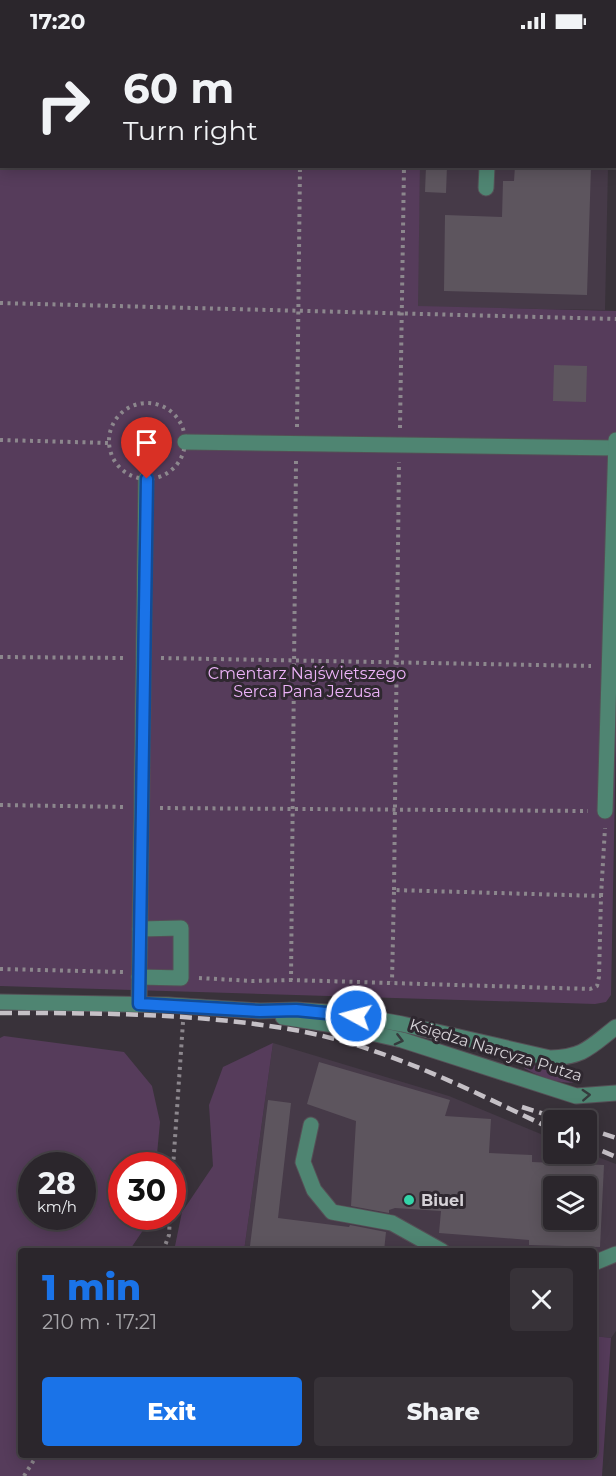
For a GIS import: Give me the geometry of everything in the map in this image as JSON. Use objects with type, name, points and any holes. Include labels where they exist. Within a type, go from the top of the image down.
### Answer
[{"type":"street","points":[[486,188],[487,168]]},
{"type":"street","points":[[605,811],[616,440]]},
{"type":"street","points":[[185,442],[616,448]]},
{"type":"street","points":[[139,1004],[147,479]]},
{"type":"street","points":[[139,975],[180,978],[181,928],[140,929]]},
{"type":"street","name":"Księdza Narcyza Putza","points":[[0,1002],[139,1004],[260,1011],[296,1010],[356,1016],[550,1058],[572,1057],[586,1051],[616,1027]]},
{"type":"street","name":"Księdza Narcyza Putza","points":[[260,1011],[402,1040],[576,1096],[616,1093]]},
{"type":"street","points":[[311,1125],[303,1162],[314,1190],[332,1212],[392,1223],[437,1248]]},
{"type":"street","points":[[597,1262],[616,1254]]},
{"type":"path","points":[[291,981],[300,168]]},
{"type":"path","points":[[392,982],[400,314],[404,168]]},
{"type":"path","points":[[0,303],[616,319]]},
{"type":"path","points":[[145,404],[165,408],[173,414],[184,432],[185,442],[183,454],[169,472],[147,479],[135,477],[117,464],[109,443],[110,433],[119,416],[126,410],[145,404]]},
{"type":"path","points":[[0,440],[109,443]]},
{"type":"path","points":[[0,657],[294,660],[610,667]]},
{"type":"path","points":[[0,805],[605,811],[599,977],[597,986],[590,989],[180,978]]},
{"type":"path","points":[[394,890],[602,896]]},
{"type":"path","points":[[0,969],[139,975]]},
{"type":"path","points":[[174,1152],[184,1006]]},
{"type":"path","points":[[164,1248],[169,1230]]},
{"type":"path","points":[[24,1476],[35,1458]]},
{"type":"shaded area","points":[[420,168],[608,168],[605,310],[417,307]]},
{"type":"shaded area","points":[[273,1043],[449,1096],[543,1135],[543,1164],[597,1164],[597,1157],[616,1164],[616,1331],[611,1338],[597,1336],[597,1248],[244,1248]]},
{"type":"green space","name":"Cmentarz Najświętszego Serca Pana Jezusa","points":[[0,168],[420,168],[418,306],[616,311],[616,735],[611,995],[606,1002],[595,1004],[0,986]]},
{"type":"green space","points":[[4,1036],[124,1052],[152,1086],[160,1122],[157,1152],[108,1152],[108,1230],[143,1230],[131,1248],[18,1248],[18,1458],[597,1458],[597,1336],[611,1338],[602,1476],[0,1476],[0,1038]]},
{"type":"green space","points":[[273,1043],[244,1248],[175,1248],[178,1230],[186,1230],[186,1206],[213,1166],[209,1105],[223,1067]]},
{"type":"green space","points":[[524,1063],[578,1076],[581,1080],[568,1083],[552,1080],[524,1068]]},
{"type":"building","points":[[426,168],[447,168],[446,193],[425,192]]},
{"type":"building","points":[[515,168],[591,168],[587,295],[444,291],[445,215],[502,217],[503,181],[514,181]]},
{"type":"building","points":[[554,365],[587,366],[586,402],[553,401]]},
{"type":"building","points":[[132,431],[159,432],[159,459],[133,459]]},
{"type":"building","points":[[319,1062],[450,1100],[445,1116],[491,1119],[489,1153],[532,1155],[532,1162],[543,1164],[604,1165],[600,1247],[529,1245],[529,1240],[439,1233],[441,1211],[395,1208],[389,1210],[389,1213],[351,1206],[356,1121],[307,1104]]},
{"type":"building","points":[[268,1100],[291,1103],[278,1218],[349,1227],[350,1225],[386,1232],[384,1248],[256,1248],[250,1246]]},
{"type":"railway","points":[[0,1013],[188,1017],[300,1031],[366,1048],[430,1072],[543,1125]]},
{"type":"railway","points":[[522,1107],[543,1114]]},
{"type":"railway","points":[[597,1132],[616,1138]]},
{"type":"railway","points":[[597,1149],[616,1157]]},
{"type":"place","name":"Biuel","points":[[409,1200]]},
{"type":"route","points":[[147,479],[139,1004],[260,1011],[296,1010],[356,1016]]}]
